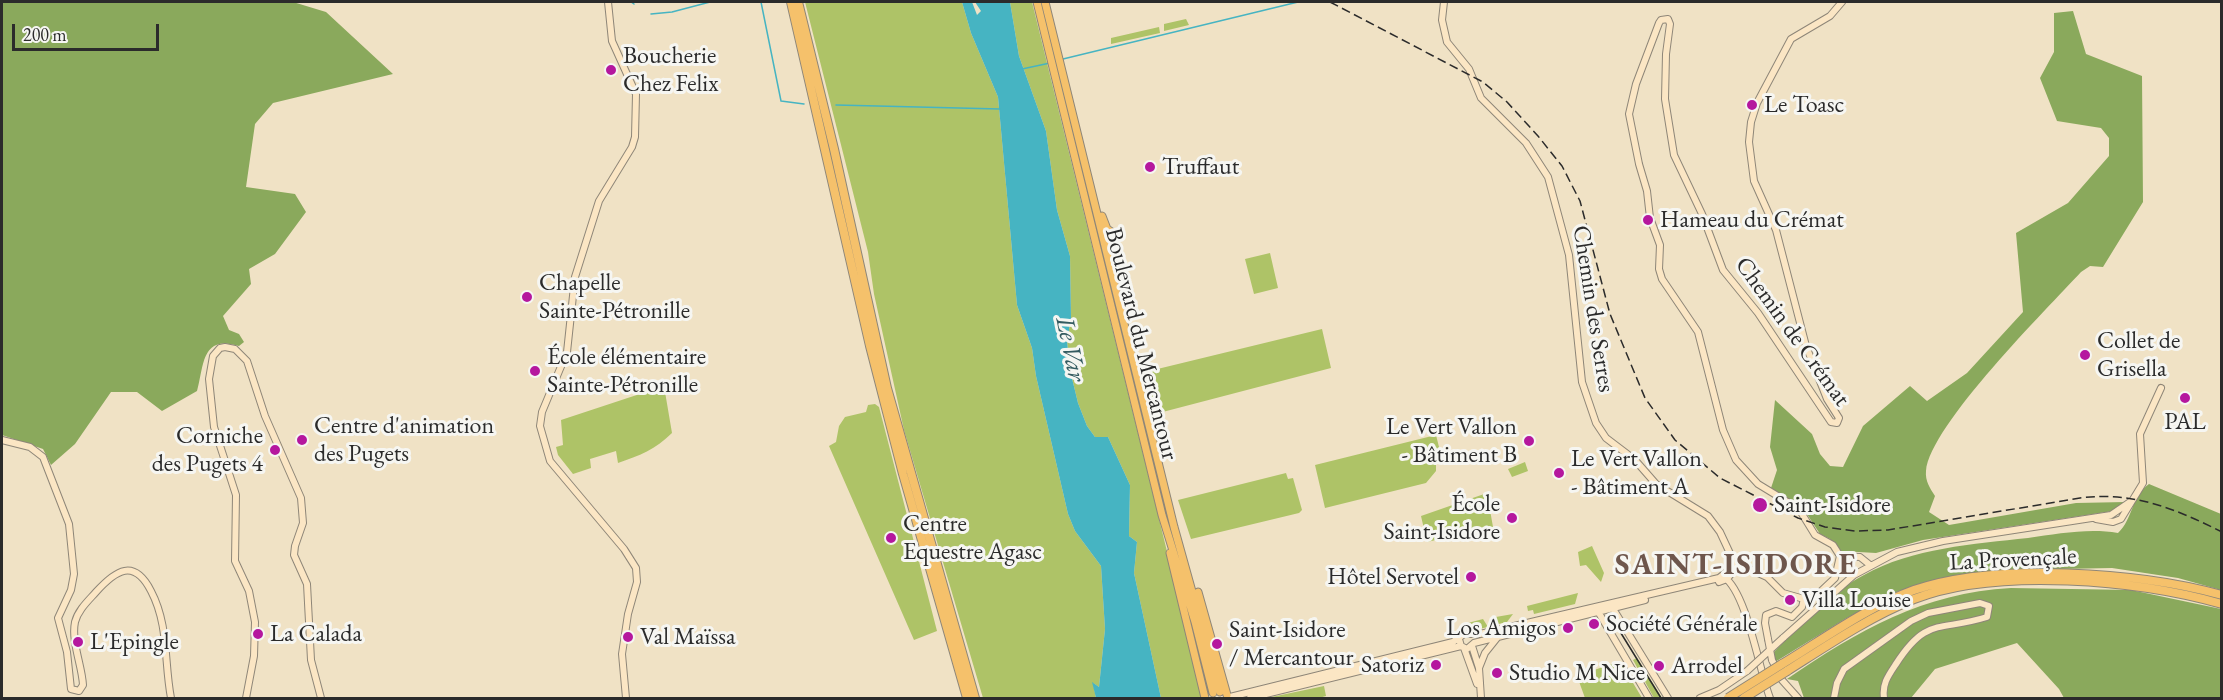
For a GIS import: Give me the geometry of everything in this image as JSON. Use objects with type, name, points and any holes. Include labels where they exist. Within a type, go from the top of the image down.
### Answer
[{"type":"highway","points":[[791,2],[870,345],[903,474],[967,699]]},
{"type":"highway","points":[[798,2],[887,388],[975,699]]},
{"type":"highway","name":"La Provençale","points":[[1744,699],[1785,668],[1893,599],[1915,590],[1972,578],[2028,575],[2128,577],[2182,584],[2222,595]]},
{"type":"highway","name":"La Provençale","points":[[1728,699],[1875,617],[1916,598],[1959,587],[2022,582],[2114,583],[2181,592],[2222,604]]},
{"type":"main road","name":"Boulevard du Mercantour","points":[[1037,2],[1094,201],[1218,696]]},
{"type":"main road","name":"Boulevard du Mercantour","points":[[1045,2],[1054,56]]},
{"type":"main road","name":"Boulevard du Mercantour","points":[[1057,67],[1162,515],[1218,696]]},
{"type":"main road","points":[[1094,201],[1107,229],[1116,235],[1110,245],[1112,271]]},
{"type":"main road","points":[[1162,515],[1190,631],[1218,696]]},
{"type":"street","points":[[608,2],[612,41],[636,94],[635,136],[632,147],[600,198],[575,278],[567,352],[542,412],[540,426],[550,461],[624,549],[636,568],[637,582],[628,614],[622,654],[626,699]]},
{"type":"street","name":"Chemin des Serres","points":[[1444,2],[1442,21],[1447,42],[1469,69],[1481,98],[1526,143],[1548,177],[1569,255],[1582,382],[1596,423],[1606,438],[1635,460],[1656,484],[1708,516],[1720,532],[1735,566]]},
{"type":"street","name":"Chemin de Crémat","points":[[1840,555],[1833,544],[1815,535],[1799,509],[1758,484],[1746,473],[1726,442],[1698,332],[1673,298],[1660,273],[1660,245],[1650,218],[1647,191],[1629,114],[1636,84],[1659,23],[1661,20],[1668,19],[1670,24],[1666,54],[1665,99],[1672,148],[1702,214],[1720,265],[1738,291],[1758,313],[1831,422],[1837,423],[1839,418],[1829,404],[1806,346],[1776,230],[1754,181],[1749,142],[1751,122],[1757,103],[1791,39],[1830,16],[1842,2]]},
{"type":"street","points":[[246,699],[255,645],[255,622],[249,591],[235,561],[236,495],[214,427],[209,379],[213,356],[220,348],[225,347],[235,349],[247,361],[265,416],[301,498],[303,523],[294,555],[307,584],[311,660],[321,699]]},
{"type":"street","points":[[1700,699],[1732,683],[1838,588],[1867,567],[1914,547],[2115,513],[2130,502],[2144,479],[2140,434],[2160,388]]},
{"type":"street","points":[[2,440],[30,447],[43,457],[69,524],[74,574],[58,621],[67,652],[72,690],[78,691],[83,685],[75,631],[78,615],[112,576],[124,570],[134,572],[147,584],[162,617],[171,699]]},
{"type":"street","points":[[1481,699],[1461,644],[1464,634],[1471,635],[1611,606],[1724,578],[1735,566],[1767,577],[1783,593],[1804,598],[1817,595],[1830,584],[1837,573],[1840,555],[1863,558],[1867,567]]},
{"type":"street","points":[[1724,578],[1737,594],[1770,699]]},
{"type":"street","points":[[1798,699],[1781,679],[1772,660],[1765,623],[1766,615],[1776,611],[1792,617],[1802,607],[1804,598]]},
{"type":"street","points":[[1834,699],[1837,683],[1844,669],[1918,616],[1980,603],[1989,606],[1987,617],[1925,630],[1914,638],[1886,679],[1884,699]]},
{"type":"street","points":[[1611,606],[1668,699]]},
{"type":"street","points":[[1218,696],[1461,644],[1473,644],[1597,609]]},
{"type":"street","points":[[1597,609],[1648,699]]},
{"type":"street","points":[[1471,635],[1479,668],[1479,691]]},
{"type":"street","points":[[1479,668],[1485,654],[1498,637]]},
{"type":"street","points":[[1250,699],[1461,644]]},
{"type":"green space","points":[[2,2],[293,2],[326,12],[393,74],[273,103],[255,124],[246,187],[295,194],[306,212],[275,254],[249,269],[251,284],[223,316],[229,330],[239,334],[244,342],[239,346],[227,343],[217,344],[211,348],[203,363],[197,391],[162,411],[137,392],[111,392],[75,444],[51,465],[43,449],[2,435]]},
{"type":"green space","points":[[805,2],[962,2],[971,33],[998,97],[1017,305],[1032,348],[1036,376],[1068,514],[1075,531],[1101,566],[1105,629],[1099,687],[1093,683],[1096,698],[983,698],[904,430],[874,294],[868,252]]},
{"type":"green space","points":[[1010,2],[1032,2],[1203,698],[1161,698],[1134,573],[1137,542],[1129,536],[1130,485],[1108,437],[1095,437],[1087,426],[1078,403],[1070,370],[1067,341],[1071,318],[1070,256],[1057,210],[1046,131],[1019,56]]},
{"type":"green space","points":[[2073,11],[2086,54],[2142,76],[2143,202],[2103,267],[2090,266],[2081,272],[1992,368],[1947,426],[1932,451],[1926,471],[1927,481],[1935,496],[1929,512],[1949,525],[2076,503],[2126,502],[2113,511],[1923,540],[1876,553],[1841,551],[1830,539],[1820,534],[1803,508],[1771,488],[1777,470],[1770,447],[1775,400],[1812,434],[1820,454],[1830,466],[1843,467],[1863,426],[1910,386],[1927,401],[1967,373],[2023,312],[2016,233],[2068,203],[2109,156],[2109,138],[2101,128],[2057,121],[2040,78],[2054,52],[2054,13]]},
{"type":"green space","points":[[1186,19],[1189,25],[1164,31],[1164,24]]},
{"type":"green space","points":[[1159,27],[1160,33],[1111,44],[1111,38]]},
{"type":"green space","points":[[1270,253],[1278,288],[1254,294],[1245,259]]},
{"type":"green space","points":[[1322,329],[1331,368],[1155,414],[1150,412],[1141,373]]},
{"type":"green space","points":[[664,386],[672,433],[666,439],[633,458],[618,463],[616,451],[590,459],[591,468],[573,474],[558,455],[556,447],[563,445],[561,420]]},
{"type":"green space","name":"Centre Equestre Agasc","points":[[875,404],[879,407],[937,631],[914,640],[829,446],[836,442],[839,426],[845,417],[866,412],[868,405]]},
{"type":"green space","points":[[1436,435],[1442,459],[1436,460],[1436,471],[1426,483],[1325,508],[1315,465]]},
{"type":"green space","points":[[1525,462],[1528,471],[1512,477],[1508,469]]},
{"type":"green space","points":[[1286,473],[1288,479],[1293,478],[1302,510],[1299,513],[1191,539],[1178,500]]},
{"type":"green space","points":[[2149,484],[2221,514],[2221,590],[2178,578],[2112,568],[2008,570],[1956,575],[1893,593],[1775,662],[1774,652],[1794,631],[1839,591],[1864,575],[1902,559],[1965,545],[2073,532],[2118,533],[2127,521],[2139,495]]},
{"type":"green space","points":[[1487,493],[1493,527],[1427,542],[1421,516]]},
{"type":"green space","points":[[1592,546],[1604,573],[1601,582],[1586,565],[1580,566],[1578,552]]},
{"type":"green space","points":[[2011,588],[2131,590],[2221,609],[2221,698],[2064,698],[2059,689],[2017,643],[1935,669],[1911,698],[1804,698],[1798,681],[1787,679],[1866,630],[1920,606],[1979,591]]},
{"type":"green space","points":[[1578,593],[1575,604],[1534,614],[1533,610],[1528,611],[1527,606]]},
{"type":"green space","points":[[1513,614],[1507,622],[1490,626],[1490,618]]},
{"type":"green space","points":[[1483,619],[1488,627],[1475,630],[1464,624]]},
{"type":"green space","points":[[1637,658],[1662,698],[1654,698],[1633,660]]},
{"type":"green space","points":[[1620,661],[1642,698],[1585,698],[1577,676]]},
{"type":"green space","points":[[1324,686],[1326,696],[1319,698],[1267,698]]},
{"type":"water","points":[[962,2],[972,2],[977,15],[981,11],[975,2],[1010,2],[1019,56],[1046,131],[1057,210],[1070,256],[1071,318],[1067,341],[1070,370],[1078,403],[1087,426],[1095,437],[1108,437],[1130,485],[1129,536],[1137,542],[1134,573],[1161,698],[1096,698],[1092,682],[1099,687],[1105,629],[1101,566],[1075,531],[1068,514],[1036,376],[1032,348],[1017,305],[998,97],[971,33]]},
{"type":"waterway","points":[[651,14],[672,12],[710,2]]},
{"type":"waterway","points":[[761,2],[781,101],[804,104]]},
{"type":"waterway","points":[[1063,59],[1298,2]]},
{"type":"waterway","points":[[1022,69],[1050,63]]},
{"type":"waterway","points":[[836,105],[1000,109]]},
{"type":"tram line","points":[[1611,617],[1661,698]]},
{"type":"railway","points":[[1330,2],[1483,82],[1507,102],[1538,136],[1562,166],[1580,201],[1610,314],[1645,398],[1675,440],[1720,478],[1798,518],[1825,527],[1855,531],[1888,530],[2080,498],[2118,497],[2171,509],[2222,532]]},
{"type":"place","name":"Boucherie Chez Felix","points":[[611,70]]},
{"type":"place","name":"Le Toasc","points":[[1752,105]]},
{"type":"place","name":"Truffaut","points":[[1150,167]]},
{"type":"place","name":"Hameau du Crémat","points":[[1648,220]]},
{"type":"place","name":"Chapelle Sainte-Pétronille","points":[[527,297]]},
{"type":"place","name":"Collet de Grisella","points":[[2085,355]]},
{"type":"place","name":"École élémentaire Sainte-Pétronille","points":[[535,371]]},
{"type":"place","name":"PAL","points":[[2185,398]]},
{"type":"place","name":"Centre d'animation des Pugets","points":[[302,440]]},
{"type":"place","name":"Le Vert Vallon - Bâtiment B","points":[[1529,441]]},
{"type":"place","name":"Corniche des Pugets 4","points":[[275,450]]},
{"type":"place","name":"Le Vert Vallon - Bâtiment A","points":[[1559,473]]},
{"type":"place","name":"Saint-Isidore","points":[[1760,505]]},
{"type":"place","name":"École Saint-Isidore","points":[[1512,518]]},
{"type":"place","name":"Centre Equestre Agasc","points":[[891,538]]},
{"type":"place","name":"Hôtel Servotel","points":[[1471,577]]},
{"type":"place","name":"Villa Louise","points":[[1790,600]]},
{"type":"place","name":"Société Générale","points":[[1594,624]]},
{"type":"place","name":"Los Amigos","points":[[1568,628]]},
{"type":"place","name":"La Calada","points":[[258,634]]},
{"type":"place","name":"Val Maïssa","points":[[628,637]]},
{"type":"place","name":"L'Epingle","points":[[78,642]]},
{"type":"place","name":"Saint-Isidore / Mercantour","points":[[1217,644]]},
{"type":"place","name":"Satoriz","points":[[1436,665]]},
{"type":"place","name":"Arrodel","points":[[1659,666]]},
{"type":"place","name":"Studio M Nice","points":[[1497,673]]},
{"type":"district","name":"SAINT-ISIDORE","points":[[1736,566]]},
{"type":"water label","name":"Le Var","points":[[1070,349]]}]
